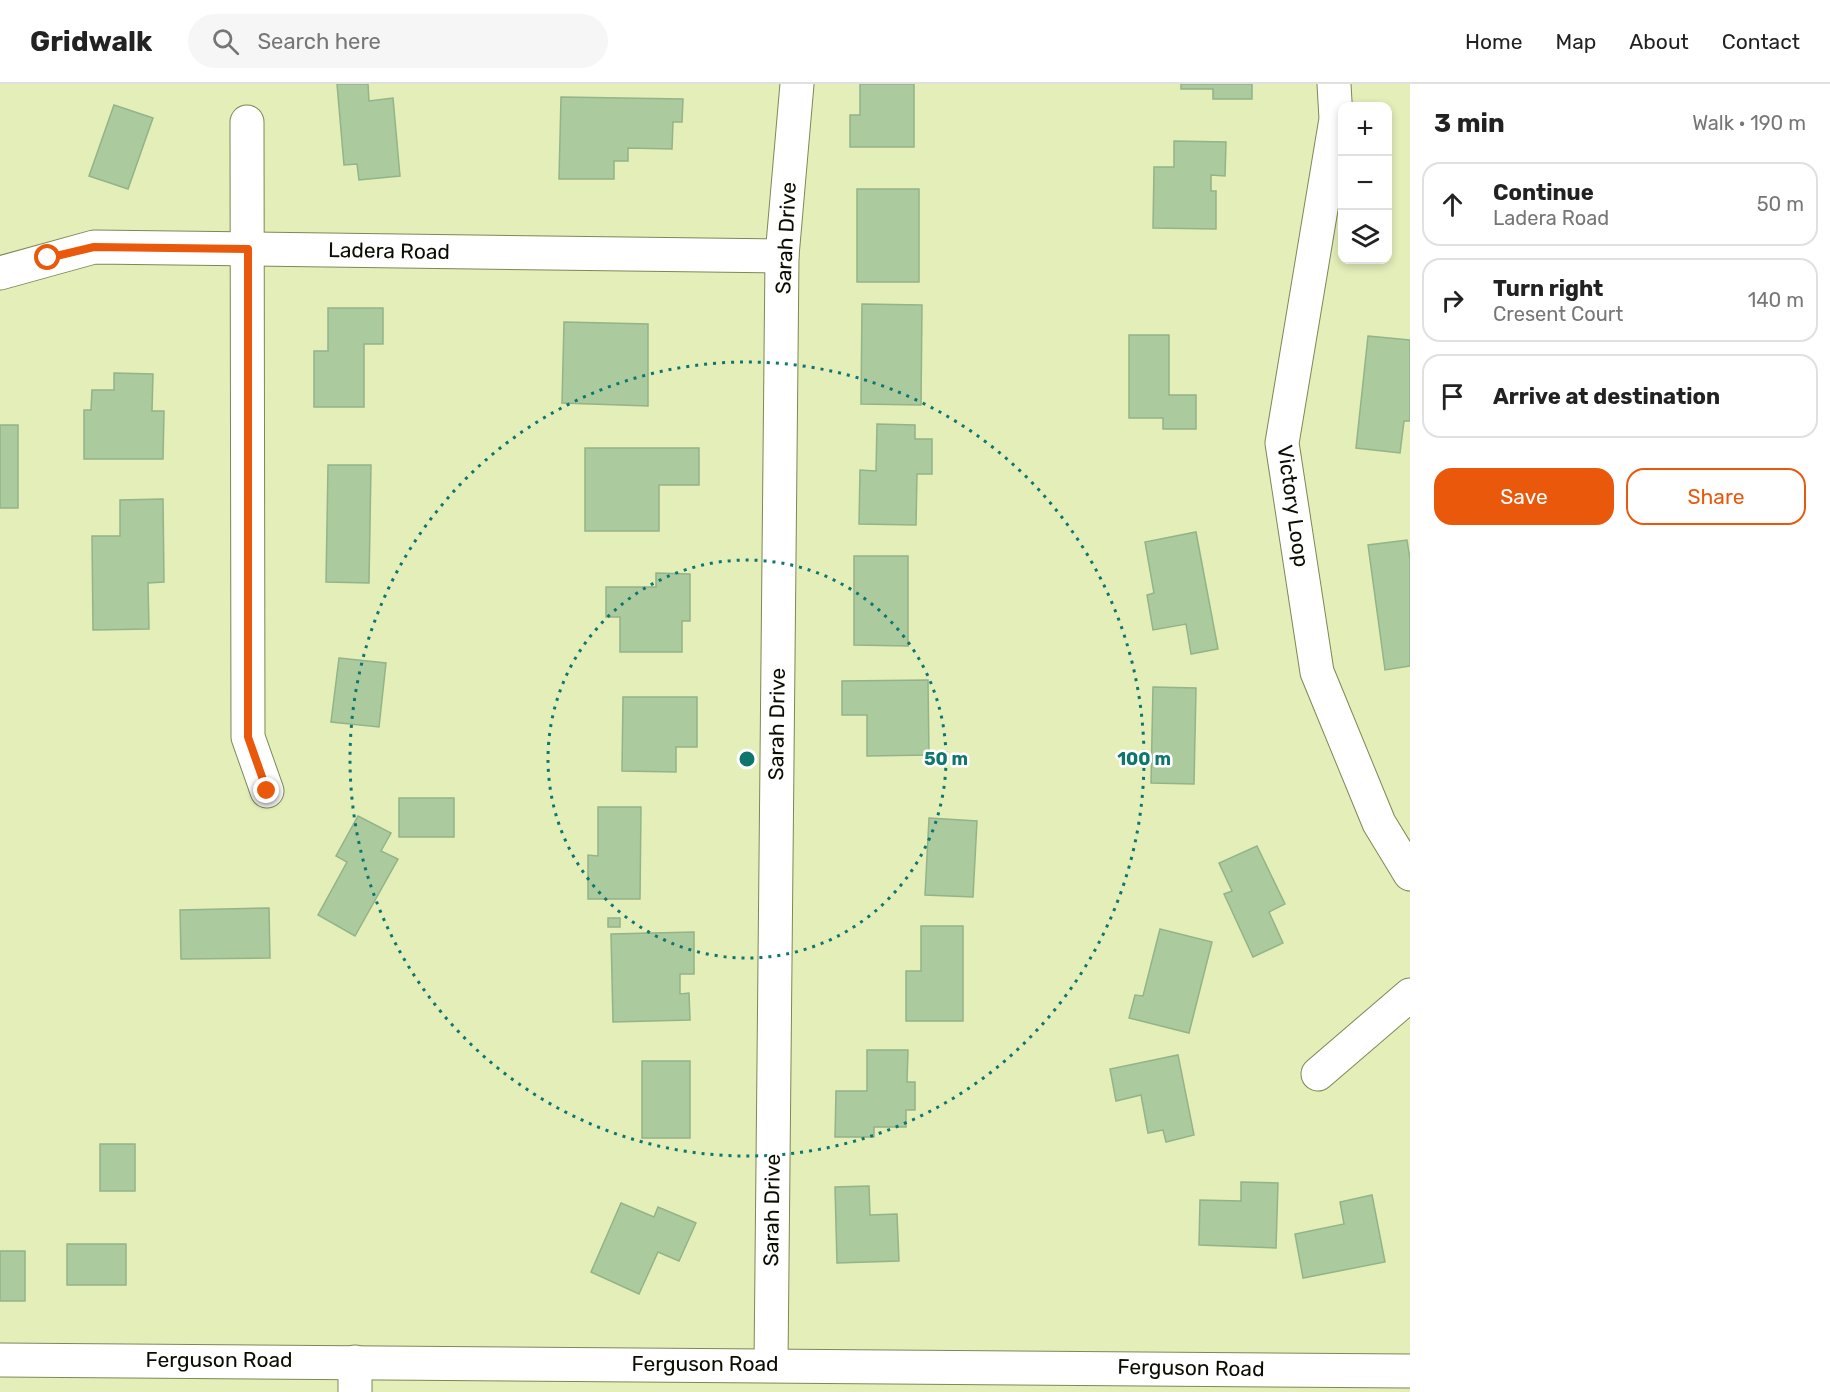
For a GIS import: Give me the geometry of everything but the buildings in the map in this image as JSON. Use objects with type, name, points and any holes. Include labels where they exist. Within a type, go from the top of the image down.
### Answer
[{"type":"street","name":"Sarah Drive","points":[[771,1365],[782,256],[797,84]]},
{"type":"street","name":"Victory Loop","points":[[1334,84],[1336,119],[1281,443],[1317,672],[1379,823],[1410,874]]},
{"type":"street","points":[[247,122],[248,737],[267,791]]},
{"type":"street","name":"Ladera Road","points":[[0,273],[94,247],[782,256]]},
{"type":"street","points":[[1318,1074],[1410,995]]},
{"type":"street","name":"Ferguson Road","points":[[0,1360],[355,1377],[771,1365],[1128,1380],[1410,1371]]},
{"type":"route","points":[[48,258],[94,247],[248,249],[248,737],[267,791]]}]
